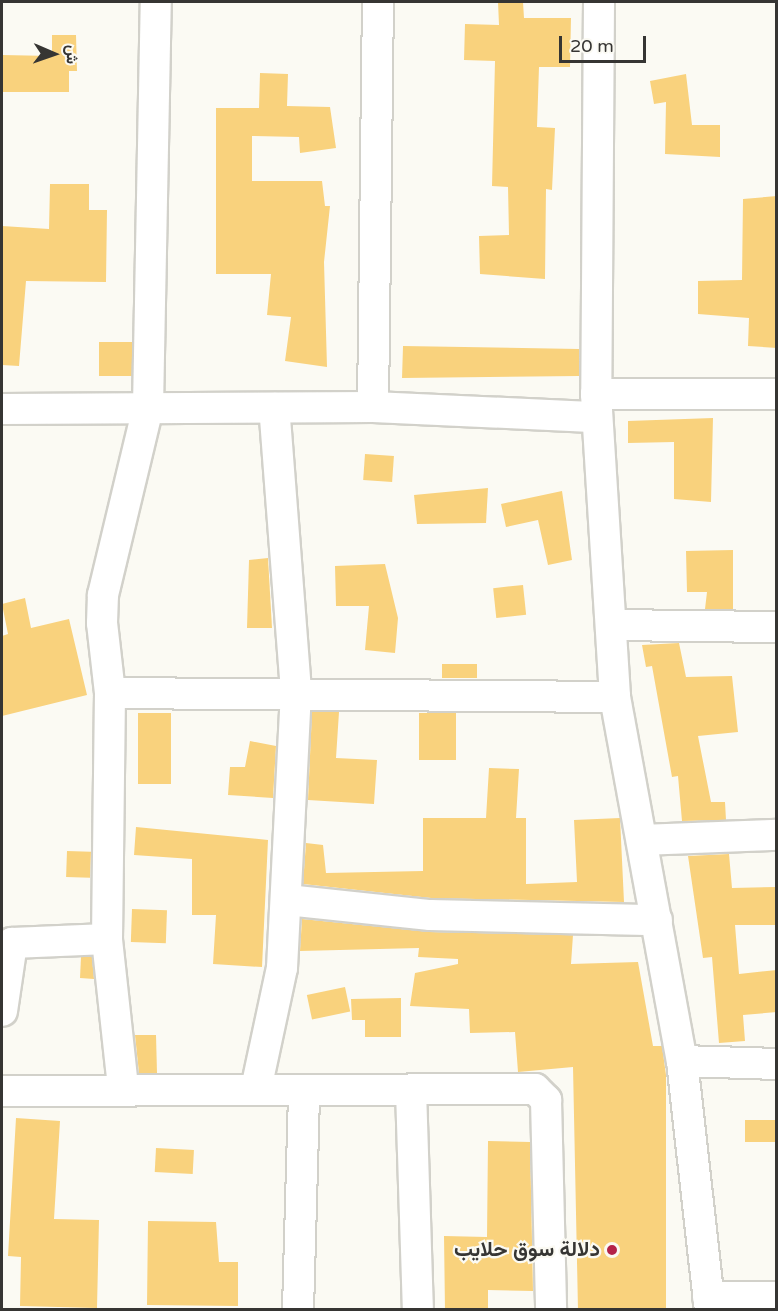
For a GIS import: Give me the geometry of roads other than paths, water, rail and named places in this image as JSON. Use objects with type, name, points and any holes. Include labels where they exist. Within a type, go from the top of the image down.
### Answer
[{"type":"street","points":[[123,1087],[107,939],[110,693],[103,595],[148,407],[156,2]]},
{"type":"street","points":[[373,407],[378,2]]},
{"type":"street","points":[[599,2],[596,405],[615,697],[682,1061],[709,1303],[777,1297]]},
{"type":"street","points":[[2,409],[596,405],[777,394]]},
{"type":"street","points":[[256,1089],[282,968],[296,691],[274,408]]},
{"type":"street","points":[[611,625],[777,627]]},
{"type":"street","points":[[110,693],[296,691],[615,697]]},
{"type":"street","points":[[643,840],[777,835]]},
{"type":"street","points":[[287,900],[430,915],[657,920]]},
{"type":"street","points":[[2,1011],[7,937],[107,939]]},
{"type":"street","points":[[682,1061],[777,1064]]},
{"type":"street","points":[[2,1091],[123,1087],[304,1091],[535,1089],[543,1094],[550,1310]]},
{"type":"street","points":[[411,1090],[418,1310]]},
{"type":"street","points":[[298,1310],[304,1091]]},
{"type":"place","name":"دلالة سوق حلايب","points":[[612,1250]]}]
